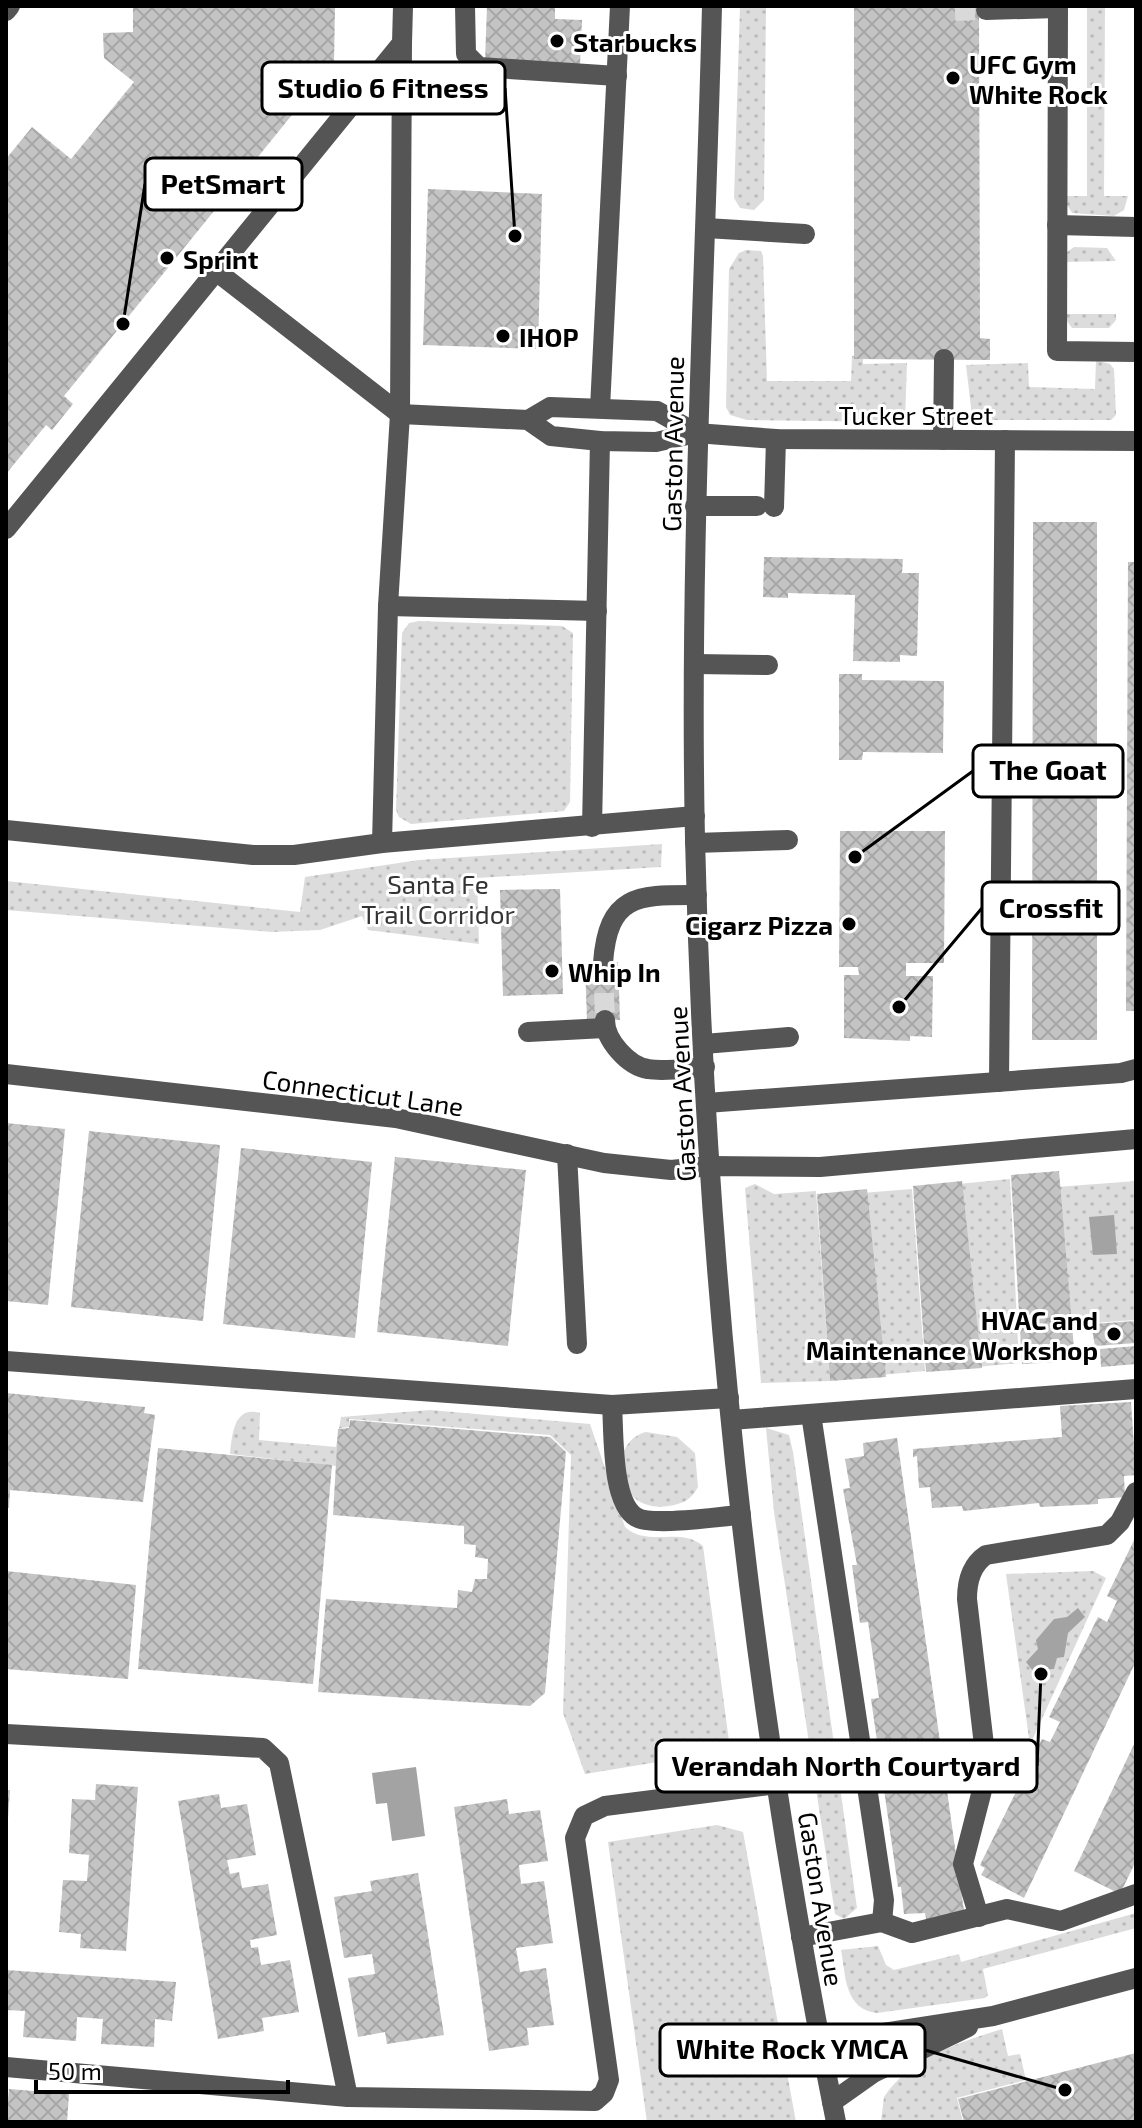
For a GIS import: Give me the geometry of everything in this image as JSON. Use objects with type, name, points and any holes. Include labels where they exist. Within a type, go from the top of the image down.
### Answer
[{"type":"street","points":[[6,11],[10,6]]},
{"type":"street","points":[[382,843],[388,606],[400,414],[403,6]]},
{"type":"street","points":[[465,6],[466,54],[479,67],[617,76]]},
{"type":"street","points":[[600,408],[620,6]]},
{"type":"street","name":"Gaston Avenue","points":[[712,6],[695,506],[695,843],[706,1103],[741,1515],[801,1937],[834,2112]]},
{"type":"street","points":[[986,10],[1058,7],[1057,351],[1136,352]]},
{"type":"street","points":[[6,529],[402,43]]},
{"type":"street","points":[[1057,225],[1136,227]]},
{"type":"street","points":[[706,228],[805,234]]},
{"type":"street","points":[[216,271],[400,414],[528,420],[551,436],[600,441],[656,442],[696,433]]},
{"type":"street","points":[[943,440],[944,359]]},
{"type":"street","points":[[528,420],[550,407],[657,411],[696,433]]},
{"type":"street","name":"Tucker Street","points":[[696,433],[776,439],[1136,441]]},
{"type":"street","points":[[695,506],[766,507],[776,439]]},
{"type":"street","points":[[999,1082],[1005,440]]},
{"type":"street","points":[[592,827],[600,441]]},
{"type":"street","points":[[388,606],[597,611]]},
{"type":"street","points":[[695,664],[768,665]]},
{"type":"street","points":[[6,830],[253,855],[294,855],[382,843],[695,816]]},
{"type":"street","points":[[695,843],[788,840]]},
{"type":"street","points":[[603,963],[612,921],[624,906],[641,896],[697,895]]},
{"type":"street","points":[[528,1032],[605,1024],[632,1062],[647,1069],[705,1067]]},
{"type":"street","points":[[704,1044],[789,1037]]},
{"type":"street","points":[[706,1103],[1121,1073],[1136,1069]]},
{"type":"street","name":"Connecticut Lane","points":[[6,1074],[396,1118],[632,1168],[820,1167],[1136,1139]]},
{"type":"street","points":[[567,1154],[577,1344]]},
{"type":"street","points":[[6,1361],[612,1405],[729,1398]]},
{"type":"street","points":[[731,1420],[1136,1389]]},
{"type":"street","points":[[612,1405],[619,1492],[625,1507],[636,1517],[646,1521],[741,1515]]},
{"type":"street","points":[[811,1414],[884,1900],[882,1922]]},
{"type":"street","points":[[979,1917],[975,1894],[963,1864],[987,1771],[967,1599],[969,1578],[974,1567],[986,1555],[1107,1535],[1120,1522],[1136,1492]]},
{"type":"street","points":[[6,1734],[263,1748],[273,1754],[279,1763],[348,2097]]},
{"type":"street","points":[[6,2067],[348,2097],[595,2101],[604,2093],[609,2080],[575,1838],[584,1816],[605,1806],[778,1784]]},
{"type":"street","points":[[801,1937],[882,1922],[912,1933],[1007,1909],[1061,1921],[1136,1894]]},
{"type":"street","points":[[819,2043],[993,2016],[1136,1978]]},
{"type":"street","points":[[834,2112],[898,2060],[993,2016]]},
{"type":"green space","points":[[740,6],[766,6],[764,200],[754,210],[740,208],[734,198]]},
{"type":"green space","points":[[1087,6],[1105,6],[1104,196],[1128,196],[1124,210],[1114,216],[1072,213],[1062,196],[1087,196]]},
{"type":"green space","points":[[1074,247],[1107,248],[1116,261],[1063,262],[1066,253]]},
{"type":"green space","points":[[761,251],[763,256],[767,381],[851,381],[852,356],[863,355],[863,364],[907,363],[905,422],[747,420],[730,415],[726,407],[729,269],[739,253]]},
{"type":"green space","points":[[1062,314],[1116,314],[1116,320],[1109,328],[1072,328]]},
{"type":"green space","points":[[1096,360],[1110,364],[1114,369],[1116,415],[1111,420],[978,420],[972,416],[966,365],[1028,363],[1029,387],[1095,389]]},
{"type":"green space","points":[[409,623],[562,626],[573,633],[570,802],[564,811],[411,824],[399,817],[396,810],[402,633]]},
{"type":"green space","name":"Santa Fe Trail Corridor","points":[[662,844],[661,867],[477,878],[479,944],[368,930],[362,916],[320,930],[271,932],[6,910],[6,881],[300,912],[305,877],[419,860]]},
{"type":"green space","points":[[1010,1179],[1019,1363],[977,1367],[958,1184]]},
{"type":"green space","points":[[1136,1181],[1136,1320],[1077,1324],[1076,1314],[1067,1314],[1057,1187]]},
{"type":"green space","points":[[755,1184],[774,1194],[816,1191],[830,1381],[761,1383],[745,1188]]},
{"type":"green space","points":[[912,1189],[925,1371],[880,1375],[862,1193]]},
{"type":"green space","points":[[430,1410],[590,1424],[625,1527],[644,1536],[684,1538],[703,1546],[729,1741],[712,1753],[585,1774],[563,1713],[571,1455],[550,1435],[349,1419],[349,1427],[340,1428],[336,1466],[230,1454],[236,1423],[245,1413],[260,1413],[259,1440],[336,1447],[341,1417]]},
{"type":"green space","points":[[766,1428],[789,1435],[793,1452],[857,1908],[844,1919],[835,1914],[774,1512]]},
{"type":"green space","points":[[646,1432],[677,1437],[695,1453],[698,1487],[685,1501],[654,1506],[639,1501],[628,1491],[622,1478],[624,1450],[633,1439]]},
{"type":"green space","points":[[1093,1571],[1106,1578],[1030,1745],[1006,1574]]},
{"type":"green space","points":[[717,1825],[743,1832],[796,2122],[647,2122],[608,1842]]},
{"type":"green space","points":[[1136,1913],[1136,1928],[983,1969],[988,1995],[985,1998],[877,2013],[858,2005],[848,1990],[841,1950],[878,1946],[886,1965],[894,1970],[959,1954],[961,1962]]},
{"type":"green space","points":[[1002,2029],[1008,2056],[1020,2054],[1026,2080],[957,2098],[963,2122],[881,2122],[884,2097],[908,2071],[952,2046]]},
{"type":"shaded area","points":[[1114,1215],[1117,1254],[1093,1255],[1089,1217]]},
{"type":"shaded area","points":[[1078,1608],[1085,1617],[1068,1633],[1064,1657],[1057,1658],[1054,1669],[1033,1671],[1026,1662],[1038,1649],[1036,1640],[1054,1619],[1067,1617]]},
{"type":"shaded area","points":[[416,1767],[425,1836],[392,1841],[387,1803],[376,1804],[372,1773]]},
{"type":"building","points":[[133,6],[335,6],[334,63],[64,396],[73,404],[52,430],[46,425],[6,474],[6,159],[32,127],[71,159],[134,82],[104,58],[103,33],[133,32]]},
{"type":"building","points":[[487,6],[555,6],[555,19],[582,20],[580,65],[485,62]]},
{"type":"building","points":[[854,6],[979,6],[980,338],[990,339],[990,360],[854,359]]},
{"type":"building","points":[[428,189],[542,194],[538,349],[423,345]]},
{"type":"building","points":[[1033,522],[1097,522],[1097,1040],[1032,1040]]},
{"type":"building","points":[[764,557],[903,559],[902,573],[919,573],[917,656],[900,655],[900,662],[853,661],[855,595],[788,593],[788,598],[763,597]]},
{"type":"building","points":[[1128,562],[1136,562],[1136,1011],[1126,1011]]},
{"type":"building","points":[[839,674],[862,674],[862,680],[944,681],[943,753],[863,752],[862,760],[839,760]]},
{"type":"building","points":[[840,831],[945,831],[944,963],[906,963],[906,976],[933,976],[932,1037],[910,1036],[910,1041],[844,1038],[844,975],[859,975],[858,967],[839,967]]},
{"type":"building","points":[[560,889],[563,994],[503,996],[500,890]]},
{"type":"building","points":[[618,962],[620,1020],[587,1021],[585,963]]},
{"type":"building","points":[[6,1123],[65,1129],[48,1305],[6,1301]]},
{"type":"building","points":[[89,1131],[220,1145],[203,1321],[71,1307]]},
{"type":"building","points":[[241,1148],[372,1162],[355,1338],[223,1324]]},
{"type":"building","points":[[395,1157],[526,1170],[508,1346],[377,1332]]},
{"type":"building","points":[[1059,1171],[1075,1361],[1022,1364],[1011,1175]]},
{"type":"building","points":[[962,1181],[982,1368],[926,1372],[913,1186]]},
{"type":"building","points":[[867,1189],[886,1377],[830,1381],[817,1194]]},
{"type":"building","name":"HVAC and Maintenance Workshop","points":[[1136,1321],[1136,1343],[1095,1346],[1091,1324]]},
{"type":"building","points":[[1136,1346],[1136,1364],[1101,1367],[1100,1349]]},
{"type":"building","points":[[6,1393],[145,1407],[144,1413],[155,1415],[143,1502],[10,1490],[9,1508],[6,1508]]},
{"type":"building","points":[[1131,1402],[1136,1475],[1124,1476],[1125,1497],[1098,1499],[1098,1504],[1040,1507],[1039,1503],[963,1511],[962,1506],[932,1508],[930,1487],[919,1488],[917,1456],[913,1457],[913,1449],[1062,1437],[1060,1406]]},
{"type":"building","points":[[350,1420],[550,1437],[566,1452],[545,1693],[530,1706],[318,1692],[326,1599],[457,1608],[458,1590],[472,1592],[475,1579],[487,1579],[488,1559],[475,1557],[476,1545],[464,1544],[464,1526],[333,1515],[338,1429],[349,1428]]},
{"type":"building","points":[[897,1438],[965,1918],[927,1924],[925,1913],[904,1914],[901,1887],[898,1887],[871,1699],[879,1698],[868,1622],[860,1623],[852,1565],[857,1565],[843,1489],[850,1488],[845,1459],[864,1456],[863,1443]]},
{"type":"building","points":[[158,1448],[332,1465],[313,1684],[138,1669]]},
{"type":"building","points":[[1136,1536],[1136,1661],[1024,1898],[981,1875],[985,1868],[980,1865],[1042,1739],[1050,1742],[1060,1722],[1049,1717],[1098,1617],[1107,1622],[1117,1601],[1107,1596]]},
{"type":"building","points":[[6,1571],[136,1585],[128,1679],[6,1669]]},
{"type":"building","points":[[1136,1740],[1136,1861],[1120,1894],[1074,1871]]},
{"type":"building","points":[[96,1784],[138,1787],[126,1951],[80,1948],[81,1934],[59,1932],[63,1880],[87,1881],[89,1855],[69,1853],[72,1799],[95,1800]]},
{"type":"building","points":[[6,1790],[10,1790],[8,1818],[6,1818]]},
{"type":"building","points":[[219,1794],[221,1808],[247,1804],[256,1855],[227,1860],[230,1874],[239,1872],[242,1888],[268,1884],[277,1935],[250,1940],[251,1948],[258,1947],[261,1965],[290,1960],[299,2012],[262,2018],[264,2031],[218,2039],[178,1801]]},
{"type":"building","points":[[507,1799],[509,1814],[540,1810],[548,1861],[519,1865],[521,1884],[544,1881],[553,1943],[516,1948],[520,1972],[546,1968],[554,2025],[527,2028],[529,2045],[489,2051],[454,1807]]},
{"type":"building","points":[[418,1873],[444,2035],[387,2044],[385,2032],[358,2037],[348,1978],[375,1974],[372,1954],[344,1958],[334,1897],[372,1891],[370,1881]]},
{"type":"building","points":[[6,1970],[176,1982],[172,2021],[155,2019],[154,2047],[101,2044],[103,2019],[77,2017],[76,2041],[23,2037],[25,2011],[6,2010]]},
{"type":"building","points":[[1136,2053],[1136,2122],[964,2122],[958,2099]]},
{"type":"building","points":[[9,2089],[69,2094],[67,2122],[6,2122]]},
{"type":"tunnel","points":[[955,11],[986,10]]},
{"type":"tunnel","points":[[603,963],[605,1020]]},
{"type":"place","name":"Starbucks","points":[[557,41]]},
{"type":"place","name":"UFC Gym White Rock","points":[[953,78]]},
{"type":"place","name":"Studio 6 Fitness","points":[[515,236]]},
{"type":"place","name":"Sprint","points":[[167,258]]},
{"type":"place","name":"PetSmart","points":[[123,324]]},
{"type":"place","name":"IHOP","points":[[503,336]]},
{"type":"place","name":"The Goat","points":[[855,857]]},
{"type":"place","name":"Cigarz Pizza","points":[[849,924]]},
{"type":"place","name":"Whip In","points":[[552,971]]},
{"type":"place","name":"Crossfit","points":[[899,1007]]},
{"type":"place","name":"HVAC and Maintenance Workshop","points":[[1114,1334]]},
{"type":"place","name":"Verandah North Courtyard","points":[[1041,1674]]},
{"type":"place","name":"White Rock YMCA","points":[[1065,2090]]}]
